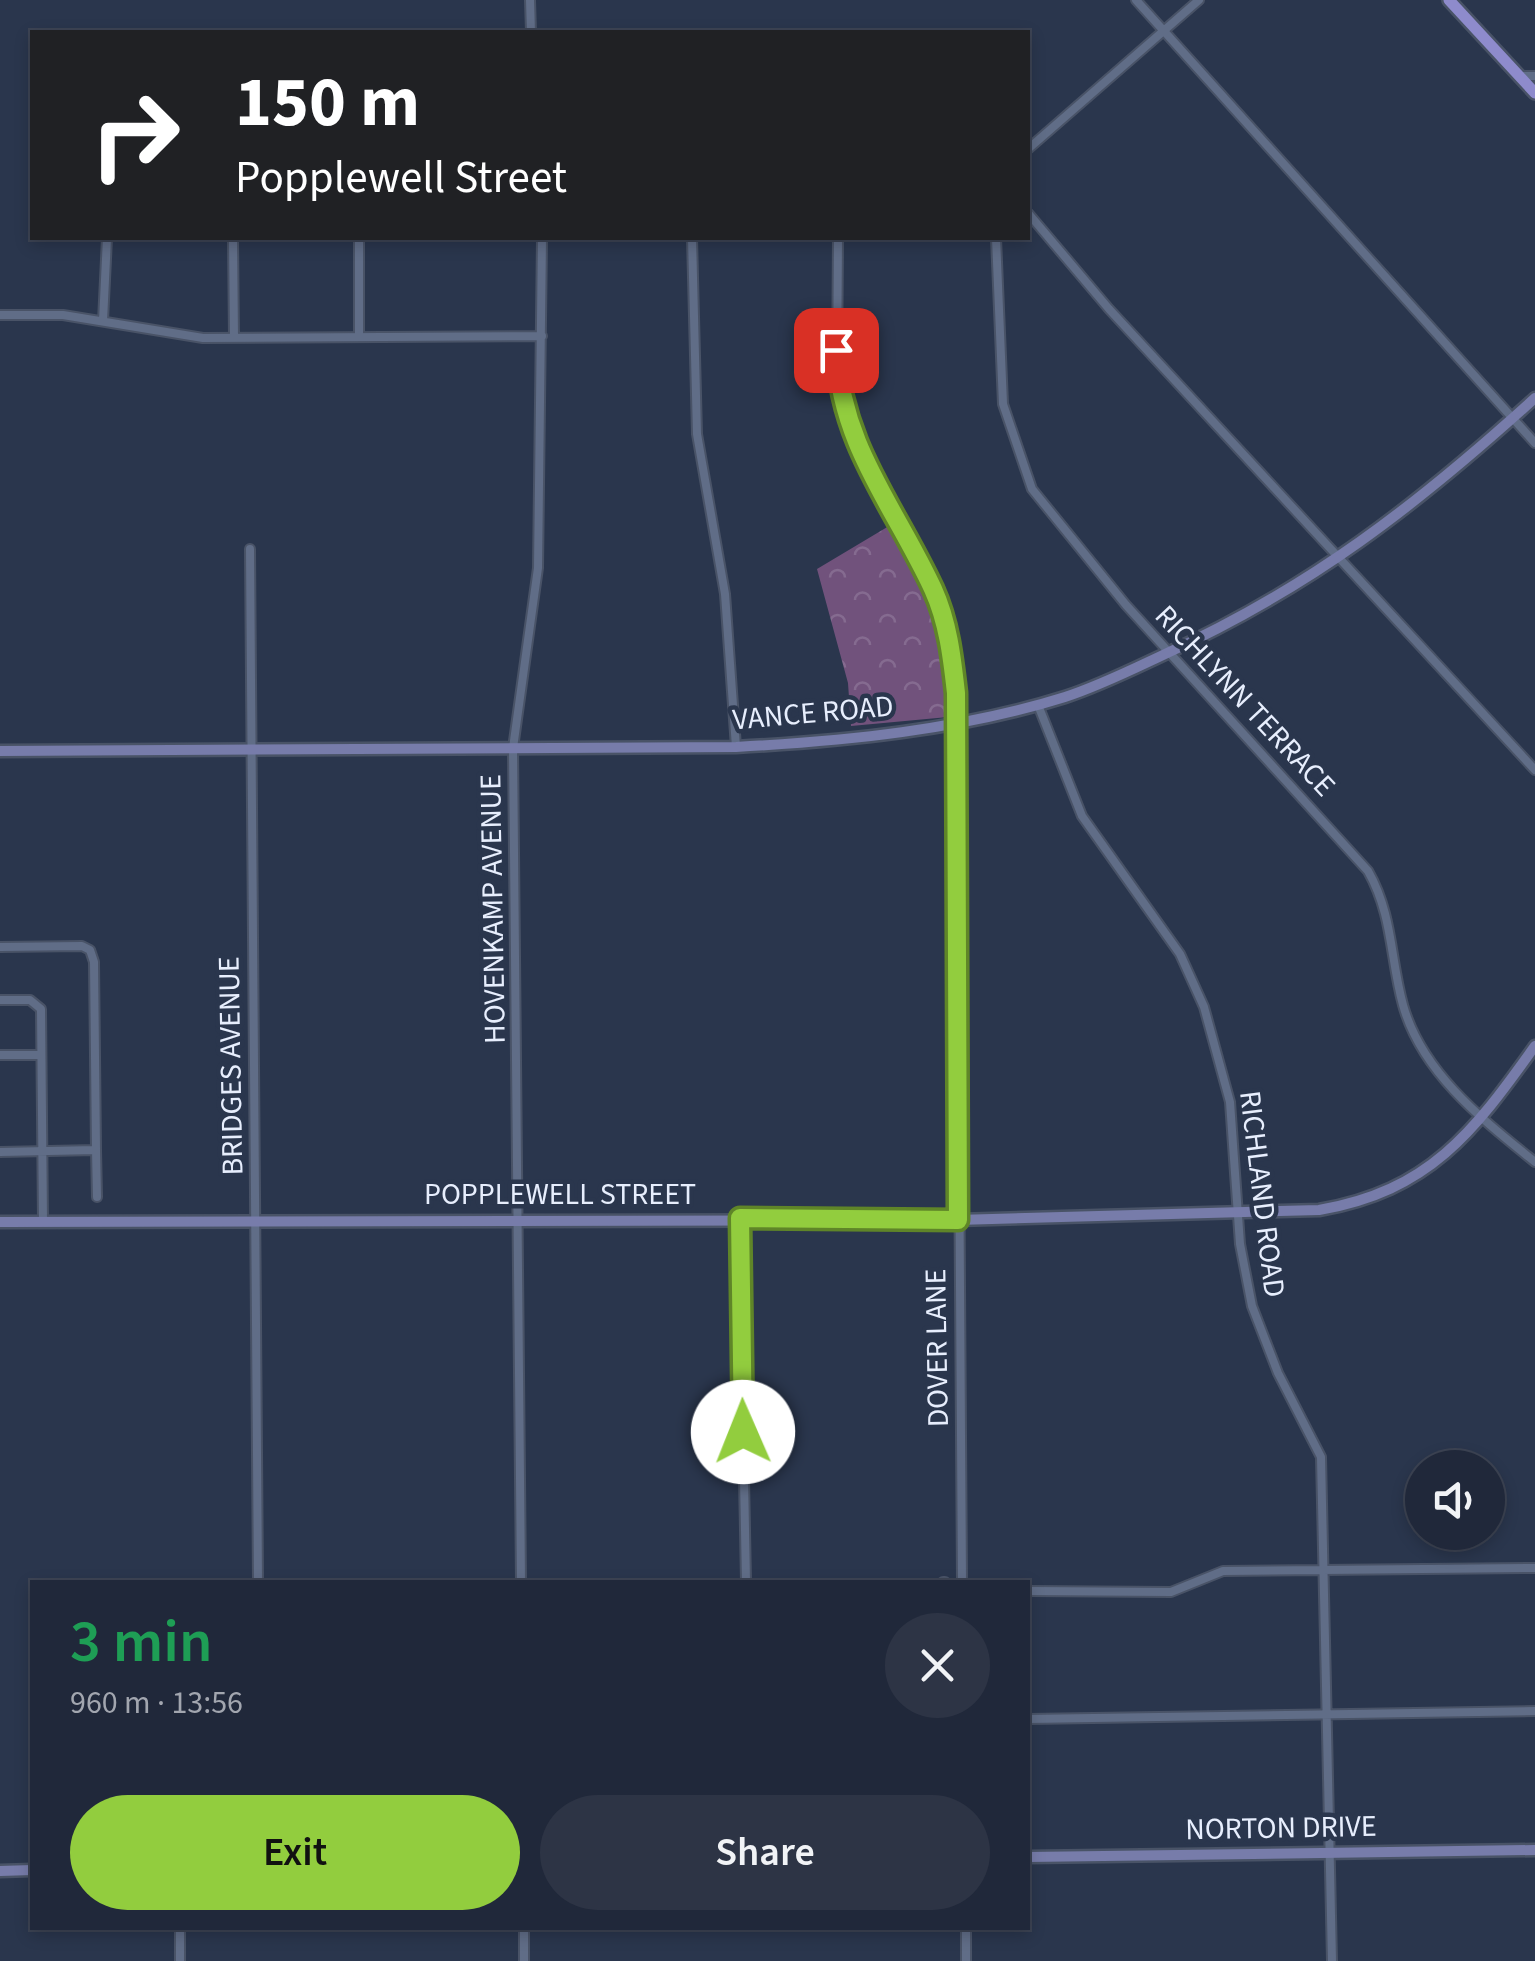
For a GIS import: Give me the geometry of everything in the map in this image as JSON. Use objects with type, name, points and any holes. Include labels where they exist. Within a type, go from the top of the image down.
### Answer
[{"type":"main road","points":[[1449,0],[1535,93]]},
{"type":"street","points":[[530,0],[531,30]]},
{"type":"street","points":[[1136,0],[1535,443]]},
{"type":"street","points":[[1030,148],[1199,0]]},
{"type":"street","points":[[1519,76],[1535,76]]},
{"type":"street","points":[[1030,215],[1110,309],[1535,770]]},
{"type":"street","points":[[103,321],[107,240]]},
{"type":"street","points":[[233,240],[234,338]]},
{"type":"street","points":[[358,240],[359,337]]},
{"type":"street","name":"HOVENKAMP AVENUE","points":[[520,1580],[514,748],[538,568],[542,240]]},
{"type":"street","points":[[692,240],[697,434],[725,594],[736,746]]},
{"type":"street","name":"DOVER LANE","points":[[838,240],[836,350],[844,407],[866,469],[942,611],[952,654],[956,721],[962,1580]]},
{"type":"street","name":"RICHLYNN TERRACE","points":[[996,240],[1002,404],[1024,474],[1055,522],[1368,871],[1390,922],[1408,1021],[1428,1058],[1480,1116],[1535,1162]]},
{"type":"street","points":[[0,316],[63,315],[203,338],[542,336]]},
{"type":"street","name":"VANCE ROAD","points":[[0,751],[736,746],[826,742],[1038,704],[1093,687],[1170,652],[1260,607],[1341,558],[1400,515],[1535,398]]},
{"type":"street","name":"BRIDGES AVENUE","points":[[250,549],[258,1580]]},
{"type":"street","name":"RICHLAND ROAD","points":[[1038,704],[1089,830],[1138,890],[1180,954],[1204,1008],[1230,1102],[1243,1266],[1260,1331],[1322,1457],[1332,1961]]},
{"type":"street","points":[[0,946],[82,946],[90,950],[94,962],[97,1197]]},
{"type":"street","points":[[0,1000],[30,1000],[41,1009],[43,1222]]},
{"type":"street","name":"POPPLEWELL STREET","points":[[0,1222],[958,1220],[1319,1210],[1373,1198],[1445,1158],[1535,1046]]},
{"type":"street","points":[[0,1056],[41,1054]]},
{"type":"street","points":[[0,1152],[96,1150]]},
{"type":"street","points":[[740,1218],[746,1580]]},
{"type":"street","points":[[1030,1591],[1171,1592],[1223,1571],[1535,1568]]},
{"type":"street","points":[[1030,1719],[1535,1711]]},
{"type":"street","name":"NORTON DRIVE","points":[[1030,1857],[1535,1850]]},
{"type":"street","points":[[0,1871],[30,1870]]},
{"type":"street","points":[[180,1930],[180,1961]]},
{"type":"street","points":[[524,1930],[524,1961]]},
{"type":"street","points":[[966,1930],[966,1961]]},
{"type":"green space","points":[[889,526],[915,571],[933,617],[944,666],[948,717],[851,726],[848,683],[817,569]]},
{"type":"route","points":[[743,1432],[740,1218],[958,1220],[956,693],[952,654],[933,589],[866,469],[850,432],[836,350]]}]
